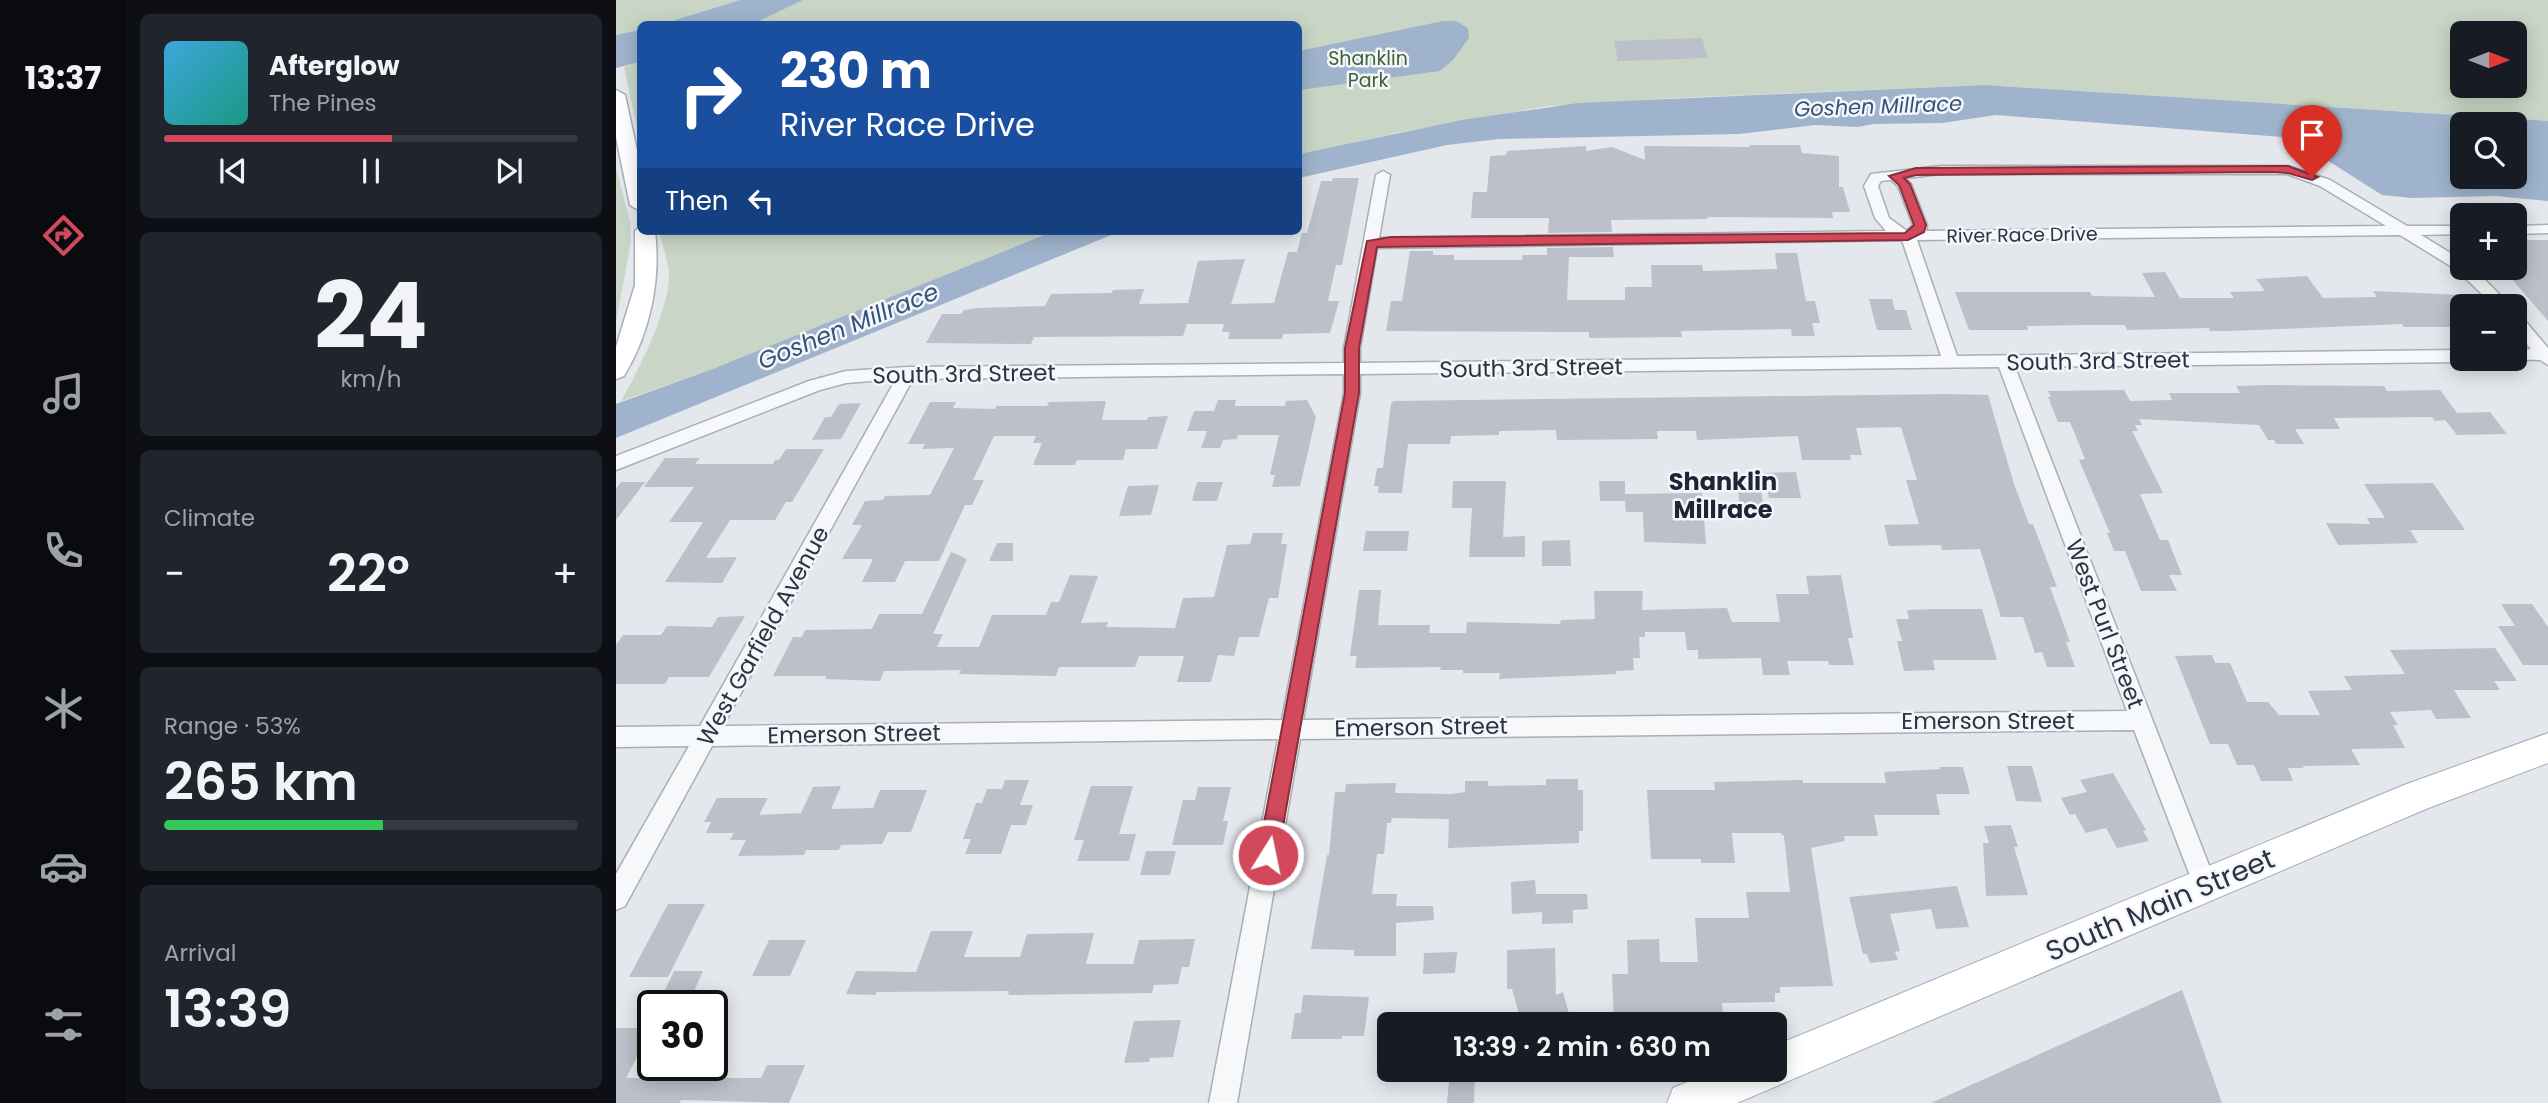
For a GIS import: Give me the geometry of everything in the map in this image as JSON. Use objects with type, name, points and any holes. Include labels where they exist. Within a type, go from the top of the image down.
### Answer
[{"type":"main road","points":[[616,95],[637,191]]},
{"type":"main road","points":[[616,371],[632,333],[642,298],[648,263],[645,235]]},
{"type":"main road","name":"South Main Street","points":[[1787,1061],[2416,797],[2548,748]]},
{"type":"main road","points":[[1688,1103],[1737,1082]]},
{"type":"street","points":[[1895,176],[1904,184],[1920,225],[1919,230],[1908,236],[1895,233],[1885,225],[1871,186],[1876,177],[1941,170],[2288,170],[2325,183],[2450,259]]},
{"type":"street","points":[[1223,1103],[1352,393],[1352,348],[1383,175]]},
{"type":"street","points":[[2527,230],[2548,229]]},
{"type":"street","name":"River Race Drive","points":[[1371,244],[1403,241],[2450,230]]},
{"type":"street","points":[[1908,236],[1951,362]]},
{"type":"street","points":[[2476,280],[2491,294]]},
{"type":"street","points":[[2527,334],[2547,356]]},
{"type":"street","points":[[2527,355],[2547,356]]},
{"type":"street","name":"South 3rd Street","points":[[616,463],[815,385],[846,377],[908,373],[2450,356]]},
{"type":"street","name":"West Purl Street","points":[[2005,362],[2205,886]]},
{"type":"street","name":"West Garfield Avenue","points":[[616,898],[908,373]]},
{"type":"street","name":"Emerson Street","points":[[616,737],[2142,720]]},
{"type":"green space","points":[[616,0],[740,0],[672,21],[637,21],[637,31],[616,35]]},
{"type":"green space","name":"Shanklin Park","points":[[803,0],[2548,0],[2548,121],[2527,120],[2527,112],[2450,112],[2450,115],[1985,85],[1548,106],[1396,133],[1302,155],[1302,21],[759,21]]},
{"type":"green space","points":[[637,63],[637,127],[624,67]]},
{"type":"green space","points":[[616,168],[630,222],[631,242],[616,322]]},
{"type":"green space","points":[[660,235],[1044,235],[715,368],[621,401],[659,321],[668,288],[668,269]]},
{"type":"water","points":[[740,0],[803,0],[759,21],[672,21]]},
{"type":"water","points":[[1443,21],[1456,21],[1468,28],[1469,38],[1453,60],[1440,71],[1302,90],[1302,50]]},
{"type":"water","points":[[637,31],[637,63],[616,68],[616,35]]},
{"type":"water","name":"Goshen Millrace","points":[[1985,85],[2450,115],[2450,189],[2527,189],[2527,120],[2548,121],[2548,201],[2496,196],[2412,198],[2382,195],[2311,150],[2282,137],[1996,115],[1942,123],[1874,124],[1858,127],[1815,125],[1739,134],[1499,139],[1447,145],[1302,177],[1304,153],[1462,120],[1578,103]]},
{"type":"water","name":"Goshen Millrace","points":[[1044,235],[1111,235],[616,438],[616,404],[715,368]]},
{"type":"building","points":[[1702,38],[1708,58],[1618,61],[1614,41]]},
{"type":"building","points":[[1749,145],[1800,145],[1802,153],[1839,156],[1839,187],[1843,187],[1850,212],[1832,212],[1833,218],[1707,217],[1708,219],[1611,220],[1612,232],[1548,233],[1549,218],[1471,218],[1473,192],[1487,192],[1490,156],[1506,155],[1507,151],[1586,146],[1586,151],[1612,147],[1645,160],[1644,146],[1750,147]]},
{"type":"building","points":[[1333,178],[1359,178],[1342,265],[1336,265],[1328,301],[1339,301],[1330,333],[1283,334],[1282,339],[1228,339],[1230,332],[1222,332],[1224,324],[1187,324],[1183,336],[1034,337],[1031,344],[926,343],[942,314],[961,314],[964,310],[978,308],[1045,306],[1051,294],[1112,293],[1113,290],[1144,289],[1139,304],[1188,303],[1198,261],[1245,259],[1231,304],[1274,303],[1288,252],[1297,252],[1302,233],[1307,233],[1321,181],[1332,181]]},
{"type":"building","points":[[2527,240],[2548,240],[2548,321],[2513,280],[2527,280]]},
{"type":"building","points":[[1613,247],[1614,257],[1569,257],[1567,300],[1625,300],[1625,287],[1652,287],[1651,265],[1702,265],[1703,271],[1777,269],[1775,253],[1797,253],[1806,301],[1815,301],[1820,323],[1812,323],[1815,336],[1792,336],[1791,329],[1681,331],[1682,337],[1589,338],[1589,332],[1386,331],[1391,301],[1402,301],[1410,251],[1454,255],[1454,260],[1522,260],[1523,255],[1547,255],[1547,248]]},
{"type":"building","points":[[2165,272],[2180,298],[2234,298],[2230,292],[2265,291],[2256,279],[2307,276],[2323,298],[2377,297],[2373,291],[2450,294],[2450,327],[2404,327],[2402,324],[2210,331],[2209,328],[2127,330],[2125,325],[2084,325],[2027,326],[2028,330],[1969,330],[1955,292],[2090,292],[2092,296],[2155,297],[2142,273]]},
{"type":"building","points":[[1869,299],[1892,299],[1895,310],[1906,310],[1912,330],[1877,330]]},
{"type":"building","points":[[2236,386],[2384,386],[2387,391],[2440,390],[2457,413],[2490,412],[2507,434],[2457,435],[2445,420],[2435,421],[2432,417],[2334,418],[2340,429],[2295,429],[2304,444],[2276,444],[2274,440],[2268,440],[2259,425],[2139,419],[2142,425],[2135,425],[2138,431],[2132,431],[2163,493],[2140,494],[2160,540],[2168,540],[2182,575],[2169,575],[2177,591],[2141,591],[2125,551],[2114,551],[2107,533],[2110,533],[2079,460],[2085,459],[2070,422],[2058,422],[2048,391],[2124,390],[2130,401],[2172,400],[2169,393],[2240,393]]},
{"type":"building","points":[[1988,395],[2014,484],[2029,524],[2033,524],[2057,587],[2050,587],[2070,642],[2066,642],[2075,667],[2047,667],[2042,652],[2035,653],[2023,617],[2001,617],[1980,549],[1942,550],[1941,545],[1889,546],[1884,525],[1919,524],[1906,480],[1917,480],[1901,427],[1856,428],[1862,455],[1850,455],[1851,460],[1802,460],[1798,436],[1697,440],[1696,431],[1657,431],[1658,439],[1557,440],[1556,430],[1499,431],[1499,435],[1451,436],[1450,444],[1408,444],[1402,493],[1378,493],[1379,486],[1374,486],[1377,468],[1383,468],[1391,403],[1394,401]]},
{"type":"building","points":[[1218,400],[1236,400],[1235,406],[1285,406],[1286,401],[1307,400],[1316,417],[1300,486],[1272,487],[1275,475],[1270,475],[1279,435],[1238,435],[1237,439],[1223,440],[1220,448],[1201,448],[1207,431],[1187,431],[1194,411],[1214,411]]},
{"type":"building","points":[[1106,401],[1102,420],[1147,420],[1148,417],[1168,416],[1157,449],[1126,449],[1123,460],[1077,460],[1075,465],[1033,465],[1042,443],[1033,443],[1036,436],[994,436],[973,480],[984,480],[972,505],[965,505],[939,561],[905,561],[895,582],[862,582],[873,559],[842,559],[862,525],[852,525],[865,501],[883,500],[885,496],[930,495],[954,448],[922,449],[925,444],[908,444],[930,402],[956,402],[953,408],[995,409],[996,406],[1047,406],[1049,402]]},
{"type":"building","points":[[861,403],[841,439],[812,440],[825,417],[831,417],[839,404]]},
{"type":"building","points":[[786,449],[824,449],[792,502],[786,502],[775,520],[730,520],[706,558],[737,557],[722,583],[665,582],[703,522],[669,522],[694,487],[644,487],[665,458],[700,458],[695,464],[773,464]]},
{"type":"building","points":[[1796,472],[1801,498],[1769,498],[1764,473]]},
{"type":"building","points":[[1453,481],[1506,481],[1503,537],[1525,536],[1525,557],[1469,557],[1472,508],[1452,508]]},
{"type":"building","points":[[1599,481],[1625,481],[1625,494],[1702,493],[1706,544],[1644,542],[1643,512],[1626,512],[1625,501],[1600,501]]},
{"type":"building","points":[[621,482],[645,482],[616,520],[616,489]]},
{"type":"building","points":[[1197,482],[1223,482],[1217,501],[1192,501]]},
{"type":"building","points":[[2433,483],[2465,530],[2410,530],[2418,543],[2338,545],[2326,523],[2370,524],[2367,518],[2385,518],[2364,484]]},
{"type":"building","points":[[1159,485],[1151,515],[1119,516],[1128,486]]},
{"type":"building","points":[[1738,490],[1761,490],[1764,508],[1740,509]]},
{"type":"building","points":[[1366,531],[1409,531],[1407,551],[1363,551]]},
{"type":"building","points":[[1253,533],[1283,533],[1281,544],[1287,544],[1278,598],[1269,598],[1259,637],[1239,637],[1234,656],[1218,655],[1211,682],[1177,682],[1184,656],[1139,656],[1135,667],[1059,667],[1056,676],[959,674],[961,670],[884,671],[880,681],[825,679],[827,676],[773,676],[793,637],[802,637],[805,630],[872,629],[879,614],[922,614],[951,552],[967,559],[933,634],[943,634],[937,647],[979,647],[992,615],[1046,615],[1051,602],[1059,602],[1070,575],[1098,576],[1081,623],[1108,622],[1106,627],[1175,628],[1183,598],[1214,597],[1227,545],[1250,544]]},
{"type":"building","points":[[1570,540],[1571,566],[1542,566],[1542,541]]},
{"type":"building","points":[[997,543],[1013,543],[1013,561],[989,561]]},
{"type":"building","points":[[1841,575],[1853,638],[1848,638],[1854,665],[1829,665],[1828,661],[1787,661],[1790,675],[1763,675],[1761,658],[1698,659],[1698,650],[1687,650],[1685,632],[1645,632],[1645,637],[1639,637],[1640,658],[1633,658],[1634,670],[1616,671],[1616,674],[1499,679],[1500,673],[1463,673],[1463,670],[1440,670],[1441,667],[1355,668],[1357,656],[1350,656],[1359,590],[1381,590],[1378,625],[1430,625],[1429,633],[1466,633],[1467,622],[1560,624],[1561,620],[1595,619],[1594,591],[1643,591],[1642,610],[1727,608],[1732,622],[1780,622],[1776,594],[1809,594],[1806,576]]},
{"type":"building","points":[[2501,604],[2532,604],[2548,627],[2548,665],[2523,665],[2498,626],[2515,626]]},
{"type":"building","points":[[1982,609],[1997,660],[1933,660],[1935,670],[1904,671],[1897,641],[1902,641],[1896,619],[1909,619],[1907,610]]},
{"type":"building","points":[[745,616],[709,677],[669,677],[665,684],[616,684],[616,645],[623,635],[661,635],[667,626],[712,627],[718,617]]},
{"type":"building","points":[[2495,648],[2517,681],[2494,681],[2500,690],[2454,690],[2471,718],[2436,719],[2431,710],[2390,712],[2398,725],[2393,725],[2405,748],[2351,749],[2360,765],[2288,768],[2293,781],[2261,781],[2254,765],[2237,765],[2228,744],[2210,744],[2175,656],[2212,655],[2215,663],[2230,663],[2247,702],[2268,702],[2279,715],[2320,715],[2308,691],[2352,690],[2344,676],[2405,674],[2390,650]]},
{"type":"building","points":[[2007,766],[2032,766],[2042,802],[2016,801]]},
{"type":"building","points":[[1963,767],[1970,794],[1936,794],[1940,815],[1874,815],[1878,836],[1844,836],[1845,841],[1811,848],[1833,986],[1780,987],[1780,993],[1775,993],[1775,1002],[1722,1003],[1723,1012],[1614,1012],[1612,974],[1628,974],[1627,940],[1659,939],[1660,962],[1698,962],[1695,918],[1749,918],[1746,892],[1790,892],[1784,836],[1780,833],[1732,833],[1735,863],[1701,863],[1701,859],[1651,859],[1647,790],[1715,790],[1714,782],[1803,780],[1803,783],[1886,783],[1884,772]]},
{"type":"building","points":[[2113,773],[2146,830],[2143,831],[2149,841],[2117,848],[2106,828],[2086,833],[2075,814],[2070,815],[2061,798],[2087,792],[2080,780]]},
{"type":"building","points":[[1546,779],[1578,779],[1578,790],[1583,790],[1583,831],[1579,831],[1579,843],[1448,848],[1449,819],[1392,818],[1391,823],[1387,823],[1384,854],[1377,854],[1372,894],[1397,894],[1396,906],[1433,906],[1434,920],[1396,923],[1396,956],[1354,956],[1354,950],[1311,949],[1329,855],[1335,792],[1345,792],[1346,784],[1396,783],[1395,793],[1451,794],[1465,792],[1465,781],[1488,781],[1488,786],[1546,785]]},
{"type":"building","points":[[1005,780],[1029,780],[1020,805],[1033,805],[1026,825],[1011,825],[1001,854],[965,854],[971,839],[963,839],[976,803],[982,803],[987,789],[1002,789]]},
{"type":"building","points":[[841,786],[831,809],[873,808],[880,790],[927,790],[911,832],[888,832],[882,844],[841,845],[839,850],[806,850],[804,855],[738,856],[746,840],[730,840],[734,833],[706,833],[711,822],[704,822],[717,798],[768,798],[759,815],[801,813],[813,787]]},
{"type":"building","points":[[1091,786],[1133,786],[1119,834],[1136,834],[1129,861],[1077,861],[1084,840],[1074,840]]},
{"type":"building","points":[[1198,787],[1231,787],[1223,821],[1228,821],[1223,845],[1172,845],[1183,800],[1195,800]]},
{"type":"building","points":[[2011,825],[2018,847],[2014,847],[2028,895],[1986,896],[1983,843],[1989,843],[1984,826]]},
{"type":"building","points":[[1146,851],[1176,851],[1170,875],[1140,875]]},
{"type":"building","points":[[1535,880],[1536,894],[1587,894],[1588,909],[1573,910],[1573,923],[1542,924],[1542,912],[1512,914],[1511,882]]},
{"type":"building","points":[[1957,886],[1969,927],[1936,929],[1931,909],[1890,914],[1900,951],[1895,952],[1898,960],[1870,963],[1867,954],[1863,954],[1849,897]]},
{"type":"building","points":[[668,904],[705,904],[668,977],[629,977]]},
{"type":"building","points":[[931,931],[973,931],[964,957],[1020,957],[1027,934],[1094,933],[1086,964],[1133,964],[1139,940],[1195,939],[1189,967],[1182,967],[1178,984],[1154,985],[1152,993],[1008,995],[1009,991],[846,994],[856,971],[916,972]]},
{"type":"building","points":[[769,940],[806,940],[790,976],[752,976]]},
{"type":"building","points":[[1555,948],[1556,995],[1563,992],[1568,1012],[1519,1012],[1512,989],[1507,989],[1507,950]]},
{"type":"building","points":[[1457,952],[1455,973],[1423,974],[1424,953]]},
{"type":"building","points":[[674,971],[703,971],[695,990],[665,990]]},
{"type":"building","points":[[2182,990],[2222,1103],[1931,1103]]},
{"type":"building","points":[[1303,995],[1369,997],[1364,1036],[1291,1039],[1295,1013],[1301,1013]]},
{"type":"building","points":[[1181,1020],[1173,1057],[1124,1063],[1134,1021]]},
{"type":"building","points":[[616,1028],[637,1028],[637,1057],[626,1078],[637,1078],[637,1081],[728,1081],[728,1078],[761,1078],[767,1065],[805,1065],[789,1103],[681,1100],[680,1103],[616,1103]]},
{"type":"building","points":[[1449,1082],[1475,1082],[1474,1103],[1447,1103]]},
{"type":"district","name":"Shanklin Millrace","points":[[1723,495]]},
{"type":"route","points":[[1268,855],[1352,393],[1352,348],[1371,244],[1391,241],[1908,236],[1919,230],[1920,225],[1904,184],[1895,176],[1901,173],[1941,170],[2272,169],[2301,172],[2312,177]]}]
